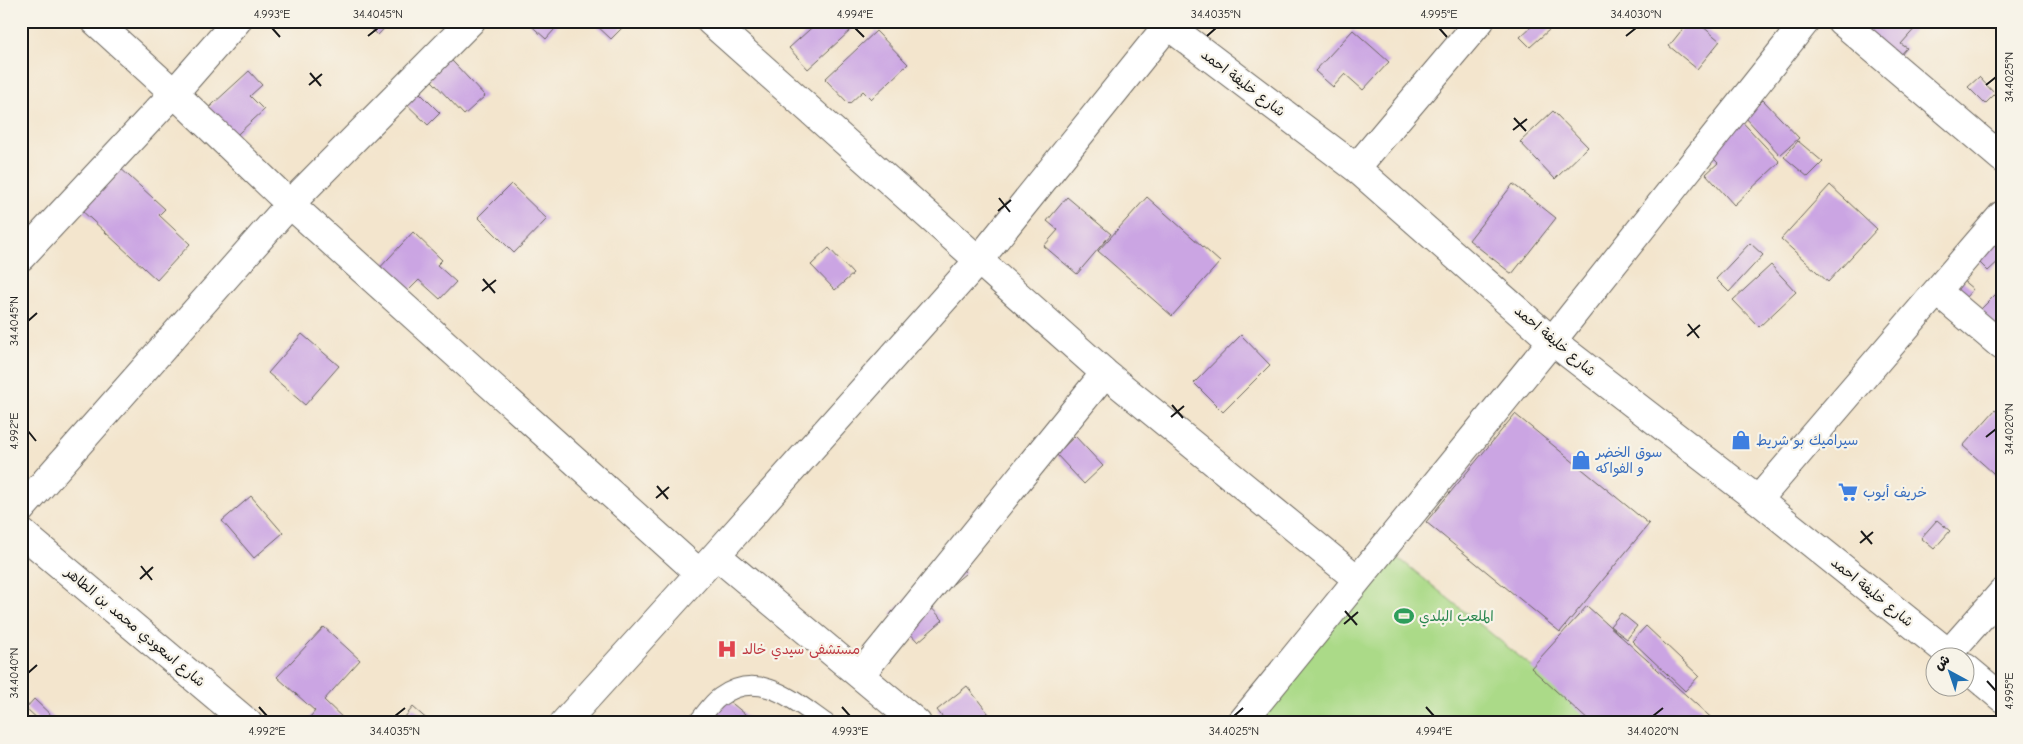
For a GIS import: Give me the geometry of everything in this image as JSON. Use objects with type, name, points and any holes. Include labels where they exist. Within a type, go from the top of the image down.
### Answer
[{"type":"street","points":[[95,21],[174,93],[290,204],[707,564],[860,675],[917,723]]},
{"type":"street","points":[[21,257],[174,93],[236,21]]},
{"type":"street","points":[[21,509],[290,204],[471,21]]},
{"type":"street","points":[[710,21],[1105,373],[1357,579]]},
{"type":"street","points":[[1356,168],[1480,21]]},
{"type":"street","points":[[1241,723],[1552,341],[1806,21]]},
{"type":"street","points":[[1841,21],[2002,158]]},
{"type":"street","points":[[564,723],[978,261],[1167,23]]},
{"type":"street","name":"شارع خليفة احمد","points":[[1167,23],[1356,168],[1552,341],[1758,500],[1939,646]]},
{"type":"street","points":[[1758,500],[2002,215]]},
{"type":"street","points":[[1937,291],[2002,346]]},
{"type":"street","points":[[860,675],[1105,373]]},
{"type":"street","name":"شارع اسعودي محمد بن الطاهر","points":[[21,532],[248,723]]},
{"type":"street","points":[[1964,646],[2002,593]]},
{"type":"street","name":"شارع خليفة احمد","points":[[1976,676],[2002,698]]},
{"type":"lane","points":[[696,723],[719,697],[735,689],[756,685],[779,691],[826,723]]},
{"type":"green space","name":"الملعب البلدي","points":[[1390,551],[1601,723],[1254,723]]},
{"type":"building","points":[[363,21],[391,21],[378,35]]},
{"type":"building","points":[[526,21],[562,21],[546,39]]},
{"type":"building","points":[[596,21],[619,21],[624,26],[611,39],[594,23]]},
{"type":"building","points":[[819,21],[861,21],[808,69],[789,48]]},
{"type":"building","points":[[1530,21],[1559,21],[1530,47],[1520,37],[1533,25]]},
{"type":"building","points":[[1689,21],[1696,21],[1720,41],[1697,69],[1669,46]]},
{"type":"building","points":[[1834,21],[1914,21],[1918,25],[1901,44],[1907,48],[1887,70]]},
{"type":"building","points":[[1353,30],[1389,62],[1363,90],[1345,74],[1333,87],[1315,71]]},
{"type":"building","points":[[876,31],[908,64],[871,99],[863,91],[849,104],[825,79]]},
{"type":"building","points":[[440,48],[485,96],[464,115],[419,67]]},
{"type":"building","points":[[249,71],[262,85],[250,96],[264,110],[228,143],[202,114]]},
{"type":"building","points":[[1979,77],[1995,94],[1985,104],[1968,87]]},
{"type":"building","points":[[418,91],[440,113],[428,125],[394,92]]},
{"type":"building","points":[[1763,100],[1799,138],[1780,155],[1745,117]]},
{"type":"building","points":[[1553,111],[1588,147],[1555,179],[1520,142]]},
{"type":"building","points":[[1733,112],[1780,162],[1734,205],[1706,174],[1718,163],[1699,144]]},
{"type":"building","points":[[1798,141],[1823,162],[1808,177],[1784,157]]},
{"type":"building","points":[[118,166],[165,209],[159,215],[190,244],[157,280],[79,208]]},
{"type":"building","points":[[511,184],[547,219],[514,253],[478,217]]},
{"type":"building","points":[[1513,184],[1556,218],[1512,274],[1469,240]]},
{"type":"building","points":[[1830,185],[1877,229],[1828,282],[1781,239]]},
{"type":"building","points":[[1067,197],[1111,234],[1077,274],[1044,246],[1058,230],[1047,221]]},
{"type":"building","points":[[1147,197],[1220,262],[1172,316],[1098,251]]},
{"type":"building","points":[[413,232],[442,260],[437,265],[456,282],[440,299],[419,280],[403,296],[376,272]]},
{"type":"building","points":[[1997,232],[2002,237],[2002,258],[1988,271],[1973,256]]},
{"type":"building","points":[[1750,243],[1763,255],[1729,292],[1716,279]]},
{"type":"building","points":[[829,248],[853,274],[835,290],[811,265]]},
{"type":"building","points":[[1771,265],[1796,292],[1759,327],[1733,300]]},
{"type":"building","points":[[1961,279],[1973,289],[1959,305],[1948,296]]},
{"type":"building","points":[[1999,291],[2002,293],[2002,353],[1969,321]]},
{"type":"building","points":[[302,334],[339,366],[305,405],[268,373]]},
{"type":"building","points":[[1241,335],[1270,365],[1223,412],[1194,383]]},
{"type":"building","points":[[1995,410],[2002,416],[2002,481],[1963,446]]},
{"type":"building","points":[[1515,414],[1649,524],[1560,632],[1426,522]]},
{"type":"building","points":[[1075,436],[1103,466],[1084,484],[1056,454]]},
{"type":"building","points":[[251,496],[283,533],[254,558],[222,521]]},
{"type":"building","points":[[1937,520],[1950,531],[1934,549],[1921,538]]},
{"type":"building","points":[[952,557],[966,573],[953,584],[947,577],[923,599],[943,620],[918,642],[891,613]]},
{"type":"building","points":[[1587,606],[1717,723],[1591,723],[1531,668]]},
{"type":"building","points":[[1621,613],[1637,626],[1627,639],[1610,626]]},
{"type":"building","points":[[1646,626],[1699,676],[1685,691],[1632,641]]},
{"type":"building","points":[[324,627],[360,660],[324,700],[348,723],[305,723],[315,711],[277,677]]},
{"type":"building","points":[[967,686],[995,722],[947,723],[937,710]]},
{"type":"building","points":[[717,691],[756,723],[691,723]]},
{"type":"building","points":[[34,699],[54,718],[49,723],[42,723],[26,708]]},
{"type":"building","points":[[413,707],[431,723],[400,723]]},
{"type":"place","name":"سيراميك بو شريط","points":[[1741,440]]},
{"type":"place","name":"سوق الخضر و الفواكه","points":[[1581,460]]},
{"type":"place","name":"خريف أيوب","points":[[1848,492]]},
{"type":"place","name":"الملعب البلدي","points":[[1404,616]]},
{"type":"place","name":"مستشفى سيدي خالد","points":[[727,649]]}]
